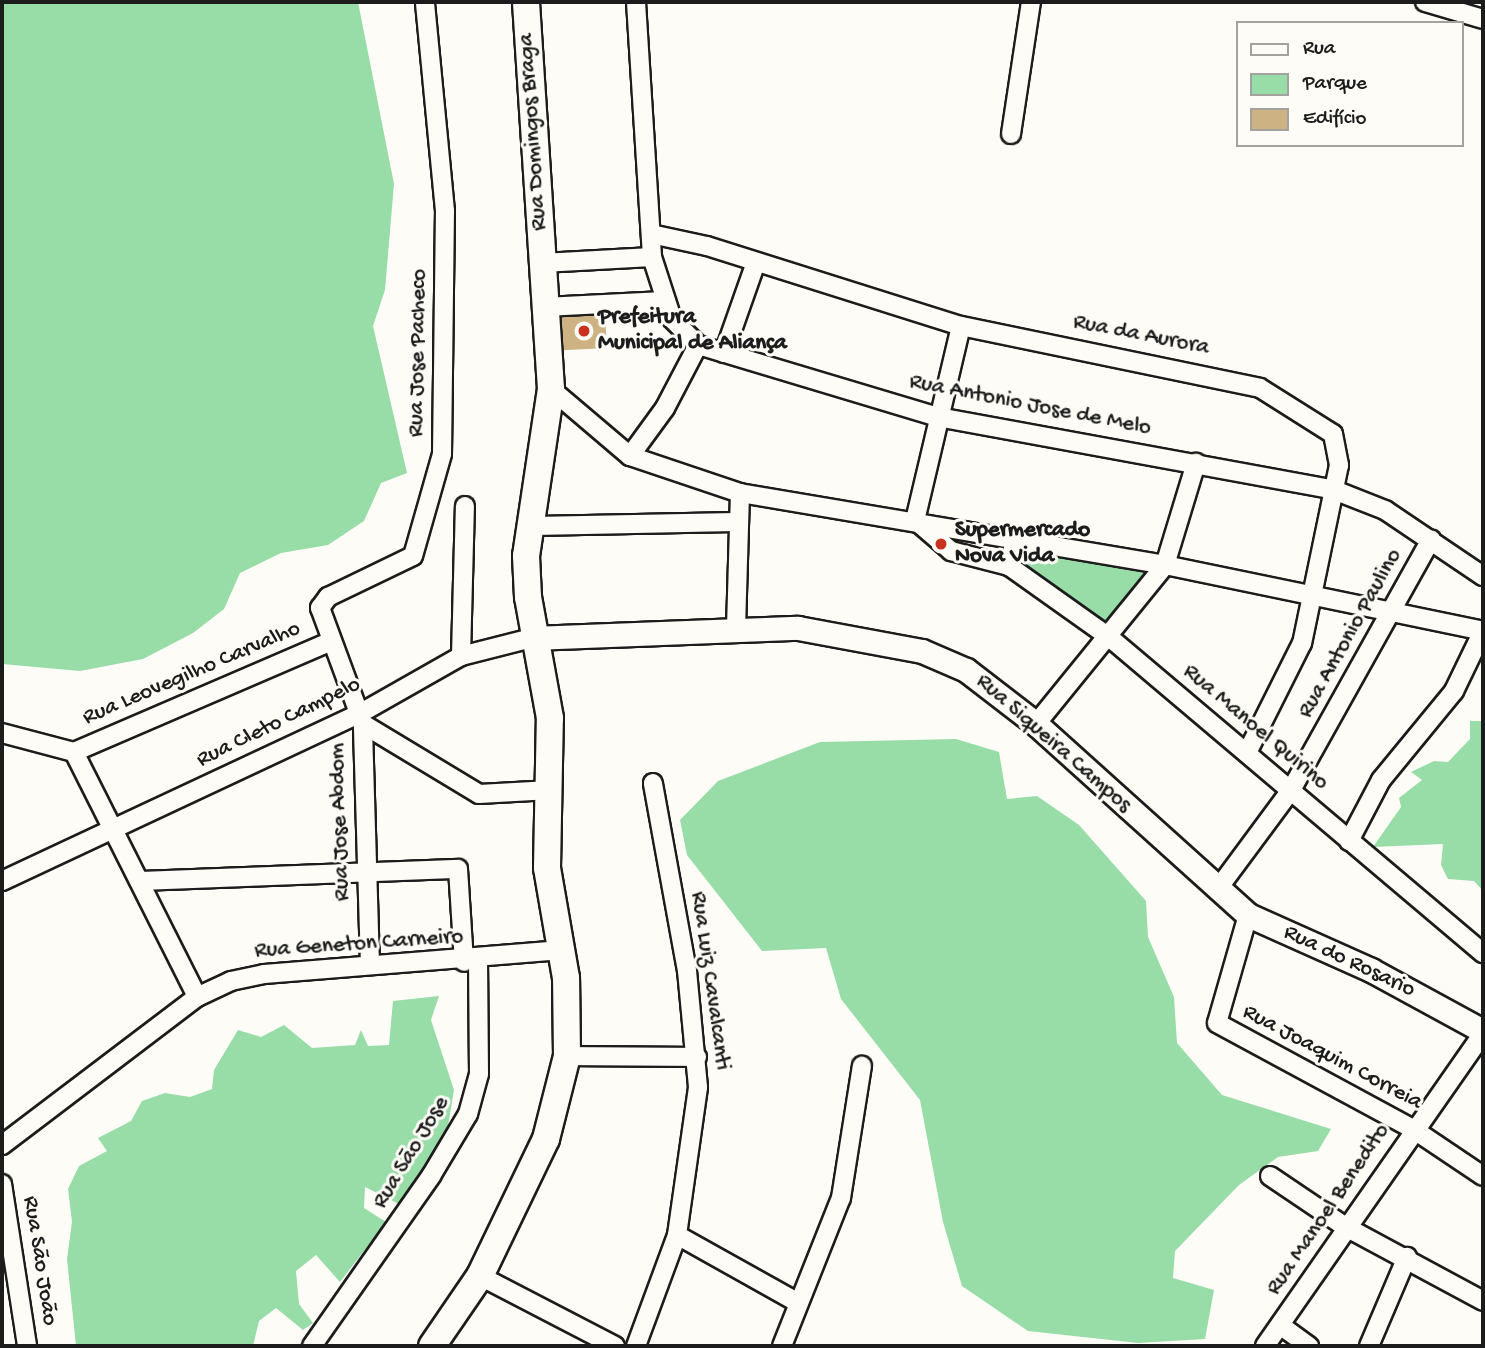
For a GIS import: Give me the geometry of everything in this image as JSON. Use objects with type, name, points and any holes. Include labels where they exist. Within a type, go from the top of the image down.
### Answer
[{"type":"main road","name":"Rua Domingos Braga","points":[[432,1346],[480,1276],[546,1139],[567,1056],[562,950],[547,868],[553,763],[550,718],[532,638],[526,556],[551,389],[526,2]]},
{"type":"street","name":"Rua Jose Pacheco","points":[[329,642],[322,602],[404,562],[419,547],[442,454],[445,211],[425,2]]},
{"type":"street","name":"Rua Antonio Jose de Melo","points":[[636,2],[652,257],[672,319],[698,345],[938,417],[1334,490]]},
{"type":"street","points":[[1011,134],[1031,2]]},
{"type":"street","points":[[1433,3],[1483,19]]},
{"type":"street","name":"Rua da Aurora","points":[[651,234],[707,246],[961,326],[1260,388],[1333,434],[1340,453],[1314,593],[1297,655],[1247,753]]},
{"type":"street","points":[[542,262],[652,257]]},
{"type":"street","points":[[724,352],[756,262]]},
{"type":"street","points":[[544,307],[664,301]]},
{"type":"street","points":[[915,520],[961,326]]},
{"type":"street","points":[[630,456],[665,408],[698,345]]},
{"type":"street","points":[[551,389],[630,456],[740,493],[915,520],[1166,565],[1395,609],[1483,631],[1454,691],[1381,780],[1349,841]]},
{"type":"street","points":[[1036,724],[1166,565],[1196,464]]},
{"type":"street","points":[[1334,490],[1385,510],[1483,576]]},
{"type":"street","points":[[736,628],[740,493]]},
{"type":"street","points":[[460,656],[465,506]]},
{"type":"street","points":[[915,520],[951,551],[1009,566],[1015,540]]},
{"type":"street","points":[[530,526],[739,522]]},
{"type":"street","name":"Rua Antonio Paulino","points":[[1217,890],[1291,790],[1395,609],[1431,539]]},
{"type":"street","name":"Rua Manoel Quirino","points":[[1009,566],[1109,636],[1483,953]]},
{"type":"street","name":"Rua Siqueira Campos","points":[[532,638],[736,628],[799,628],[922,651],[965,670],[1036,724],[1217,890]]},
{"type":"street","name":"Rua Cleto Campelo","points":[[2,881],[361,719],[460,656],[532,638]]},
{"type":"street","name":"Rua Jose Abdom","points":[[329,642],[361,719],[370,965]]},
{"type":"street","name":"Rua Leovegilho Carvalho","points":[[74,752],[329,642]]},
{"type":"street","points":[[361,719],[479,794],[551,790]]},
{"type":"street","points":[[2,733],[74,752],[143,881],[197,997]]},
{"type":"street","name":"Rua Luiz Cavalcanti","points":[[636,1346],[677,1235],[695,1113],[697,1056],[653,783]]},
{"type":"street","name":"Rua São Jose","points":[[313,1346],[431,1176],[468,1114],[479,1074],[471,961],[458,869],[367,873]]},
{"type":"street","points":[[143,881],[367,873]]},
{"type":"street","name":"Rua do Rosario","points":[[1217,890],[1248,915],[1371,970],[1483,1032]]},
{"type":"street","name":"Rua Joaquim Correia","points":[[1248,915],[1217,1023],[1413,1129],[1483,1175]]},
{"type":"street","name":"Rua Geneton Carneiro","points":[[2,1145],[197,997],[264,974],[370,965],[471,961],[562,950]]},
{"type":"street","name":"Rua Manoel Benedito","points":[[1265,1346],[1344,1226],[1483,1032]]},
{"type":"street","points":[[567,1056],[697,1056]]},
{"type":"street","points":[[782,1346],[841,1198],[862,1066]]},
{"type":"street","points":[[1270,1176],[1344,1226],[1407,1257],[1483,1301]]},
{"type":"street","name":"Rua São João","points":[[2,1184],[27,1346]]},
{"type":"street","points":[[677,1235],[797,1303]]},
{"type":"street","points":[[1369,1346],[1407,1257]]},
{"type":"street","points":[[480,1276],[615,1346]]},
{"type":"street","points":[[1280,1325],[1309,1346]]},
{"type":"green space","points":[[2,2],[358,2],[394,184],[385,290],[373,326],[407,473],[381,483],[364,521],[328,545],[281,553],[240,573],[224,609],[193,633],[143,659],[80,671],[2,664]]},
{"type":"green space","points":[[1024,549],[1150,574],[1104,626],[1019,564]]},
{"type":"green space","points":[[1470,721],[1483,721],[1483,891],[1474,881],[1448,879],[1441,865],[1443,844],[1373,847],[1401,807],[1399,798],[1422,780],[1411,772],[1434,761],[1448,762],[1470,739]]},
{"type":"green space","points":[[956,739],[999,752],[1007,799],[1037,796],[1079,825],[1146,901],[1148,937],[1174,997],[1177,1043],[1222,1095],[1331,1129],[1318,1151],[1278,1157],[1239,1185],[1175,1251],[1173,1278],[1214,1290],[1205,1339],[1138,1343],[1028,1331],[962,1286],[943,1222],[920,1100],[841,999],[826,948],[762,951],[687,855],[680,820],[718,781],[820,742]]},
{"type":"green space","points":[[439,996],[431,1020],[454,1090],[448,1126],[401,1205],[365,1187],[364,1208],[386,1222],[340,1282],[316,1255],[296,1271],[299,1304],[313,1323],[303,1330],[276,1308],[259,1321],[253,1346],[76,1346],[67,1259],[72,1222],[68,1189],[79,1166],[107,1151],[98,1138],[131,1121],[142,1101],[165,1093],[190,1097],[212,1089],[214,1070],[238,1030],[261,1037],[284,1025],[312,1048],[355,1045],[361,1030],[368,1046],[389,1045],[393,1001]]},
{"type":"building","name":"Prefeitura Municipal de Aliança","points":[[605,312],[607,348],[563,350],[561,314]]},
{"type":"place","name":"Prefeitura Municipal de Aliança","points":[[584,331]]},
{"type":"place","name":"Supermercado Nova Vida","points":[[941,544]]}]
